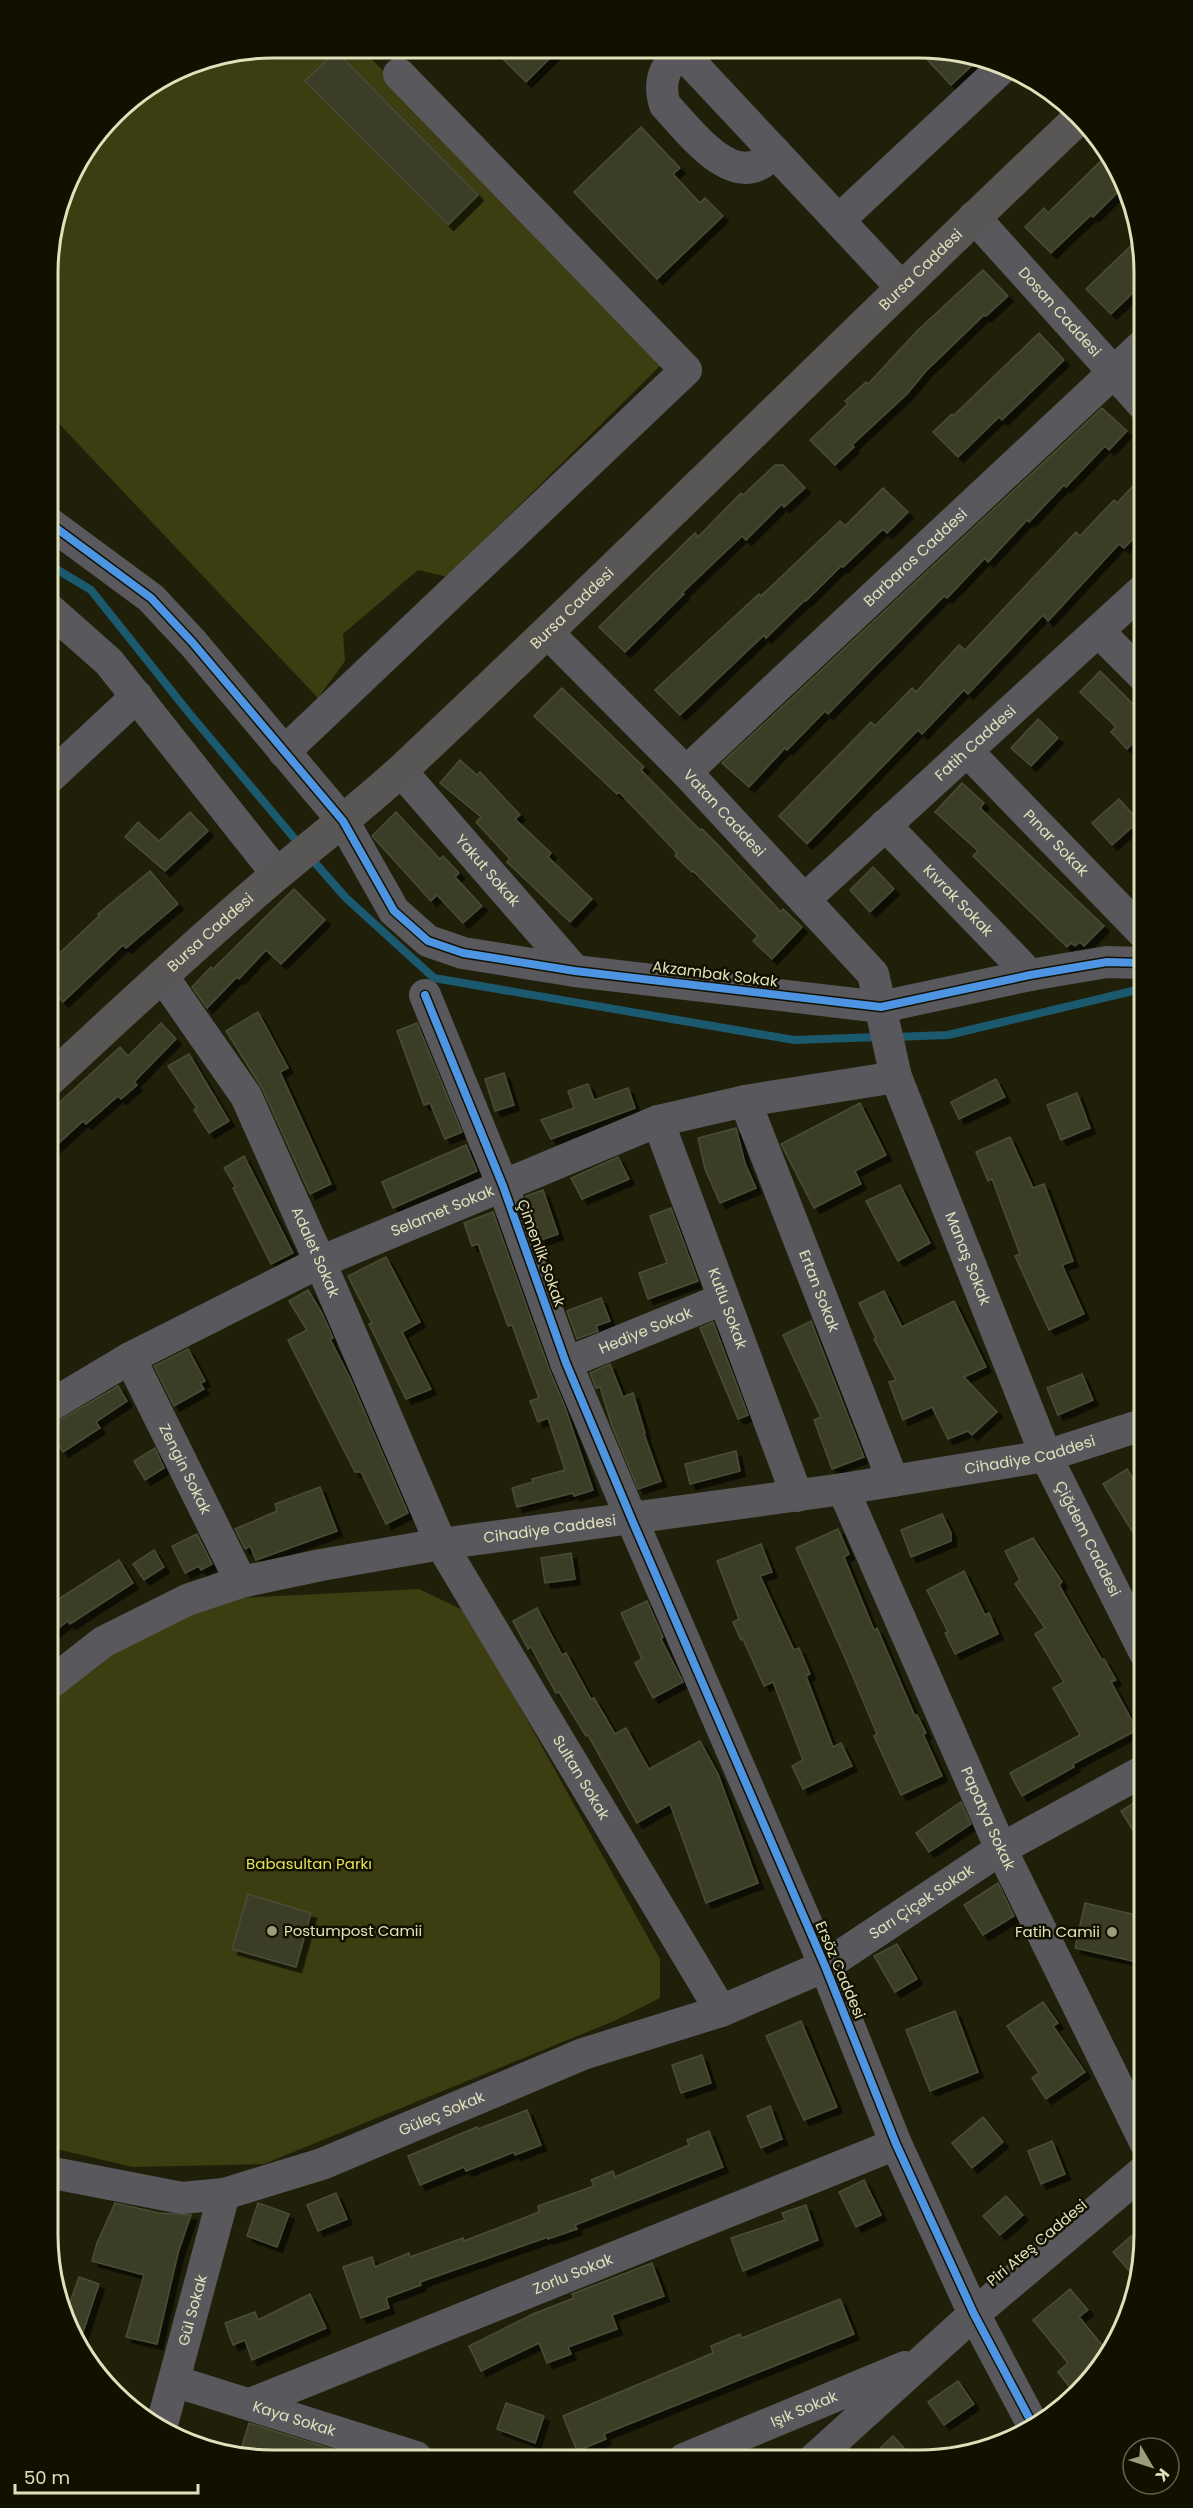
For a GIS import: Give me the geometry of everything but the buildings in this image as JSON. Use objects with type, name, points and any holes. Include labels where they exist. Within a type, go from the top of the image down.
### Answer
[{"type":"main road","name":"Bursa Caddesi","points":[[58,1072],[283,870],[401,771],[548,633],[1073,124]]},
{"type":"street","points":[[674,58],[664,74],[662,95],[665,105],[715,158],[728,164],[759,165],[775,152]]},
{"type":"street","points":[[688,58],[902,288]]},
{"type":"street","points":[[838,220],[996,73]]},
{"type":"street","points":[[284,752],[686,370],[399,74]]},
{"type":"street","name":"Dosan Caddesi","points":[[974,218],[1134,395]]},
{"type":"street","name":"Barbaros Caddesi","points":[[686,772],[1134,353]]},
{"type":"street","name":"Akzambak Sokak","points":[[58,529],[151,598],[193,643],[284,752],[332,830],[394,911],[428,941],[463,953],[575,971],[881,1007],[1030,975],[1107,962],[1134,963]]},
{"type":"street","name":"Fatih Caddesi","points":[[805,899],[1134,598]]},
{"type":"street","points":[[58,617],[109,662],[283,870]]},
{"type":"street","points":[[1098,631],[1134,667]]},
{"type":"street","name":"Vatan Caddesi","points":[[548,633],[686,772],[873,974],[881,1007]]},
{"type":"street","points":[[58,770],[137,696]]},
{"type":"street","name":"Pınar Sokak","points":[[967,751],[1134,924]]},
{"type":"street","name":"Yakut Sokak","points":[[401,771],[575,971]]},
{"type":"street","name":"Kıvrak Sokak","points":[[885,825],[1030,975]]},
{"type":"street","name":"Adalet Sokak","points":[[163,977],[246,1096],[441,1544]]},
{"type":"street","name":"Çimenlik Sokak","points":[[425,995],[503,1186],[566,1363],[632,1520]]},
{"type":"street","name":"Manaş Sokak","points":[[881,1007],[894,1068],[1046,1456]]},
{"type":"street","name":"Selamet Sokak","points":[[58,1401],[130,1358],[320,1262],[658,1121],[894,1068]]},
{"type":"street","name":"Ertan Sokak","points":[[745,1101],[893,1481]]},
{"type":"street","name":"Kutlu Sokak","points":[[658,1121],[797,1496]]},
{"type":"street","name":"Hediye Sokak","points":[[566,1363],[723,1299]]},
{"type":"street","name":"Zengin Sokak","points":[[130,1358],[241,1582]]},
{"type":"street","name":"Cihadiye Caddesi","points":[[58,1677],[103,1642],[187,1600],[241,1582],[441,1544],[797,1496],[1046,1456],[1134,1428]]},
{"type":"street","name":"Çiğdem Caddesi","points":[[1046,1456],[1134,1631]]},
{"type":"street","name":"Papatya Sokak","points":[[843,1489],[1001,1849],[1134,2122]]},
{"type":"street","name":"Ersöz Caddesi","points":[[632,1520],[825,1966],[896,2144],[974,2314],[1030,2419]]},
{"type":"street","name":"Sultan Sokak","points":[[441,1544],[721,2011]]},
{"type":"street","name":"Sarı Çiçek Sokak","points":[[825,1966],[1001,1849],[1134,1776]]},
{"type":"street","name":"Güleç Sokak","points":[[58,2177],[182,2198],[224,2194],[322,2164],[583,2054],[721,2011],[825,1966]]},
{"type":"street","name":"Zorlu Sokak","points":[[250,2404],[896,2144]]},
{"type":"street","name":"Piri Ateş Caddesi","points":[[824,2450],[974,2314],[1134,2178]]},
{"type":"street","name":"Gül Sokak","points":[[163,2419],[224,2194]]},
{"type":"street","name":"Işık Sokak","points":[[703,2450],[925,2358]]},
{"type":"street","name":"Kaya Sokak","points":[[174,2381],[394,2450]]},
{"type":"green space","points":[[371,58],[665,361],[447,577],[418,570],[343,634],[345,661],[318,698],[58,423],[60,246],[75,191],[95,154],[132,112],[166,87],[205,70],[246,60]]},
{"type":"green space","name":"Babasultan Parkı","points":[[419,1589],[467,1612],[660,1959],[660,1998],[614,2021],[264,2164],[133,2167],[58,2149],[58,1689],[157,1627],[241,1598]]},
{"type":"waterway","points":[[58,570],[91,590],[189,713],[300,845]]},
{"type":"waterway","points":[[310,857],[346,898],[434,978],[794,1040],[879,1037]]},
{"type":"waterway","points":[[894,1037],[948,1035],[1134,991]]},
{"type":"cycle path","points":[[58,529],[151,598],[193,643],[343,821],[394,911],[428,941],[463,953],[575,971],[881,1007],[1030,975],[1107,962],[1134,963]]},
{"type":"cycle path","points":[[425,995],[503,1186],[566,1363],[825,1966],[896,2144],[974,2314],[1030,2419]]},
{"type":"place","name":"Postumpost Camii","points":[[272,1931]]},
{"type":"place","name":"Fatih Camii","points":[[1112,1932]]}]
